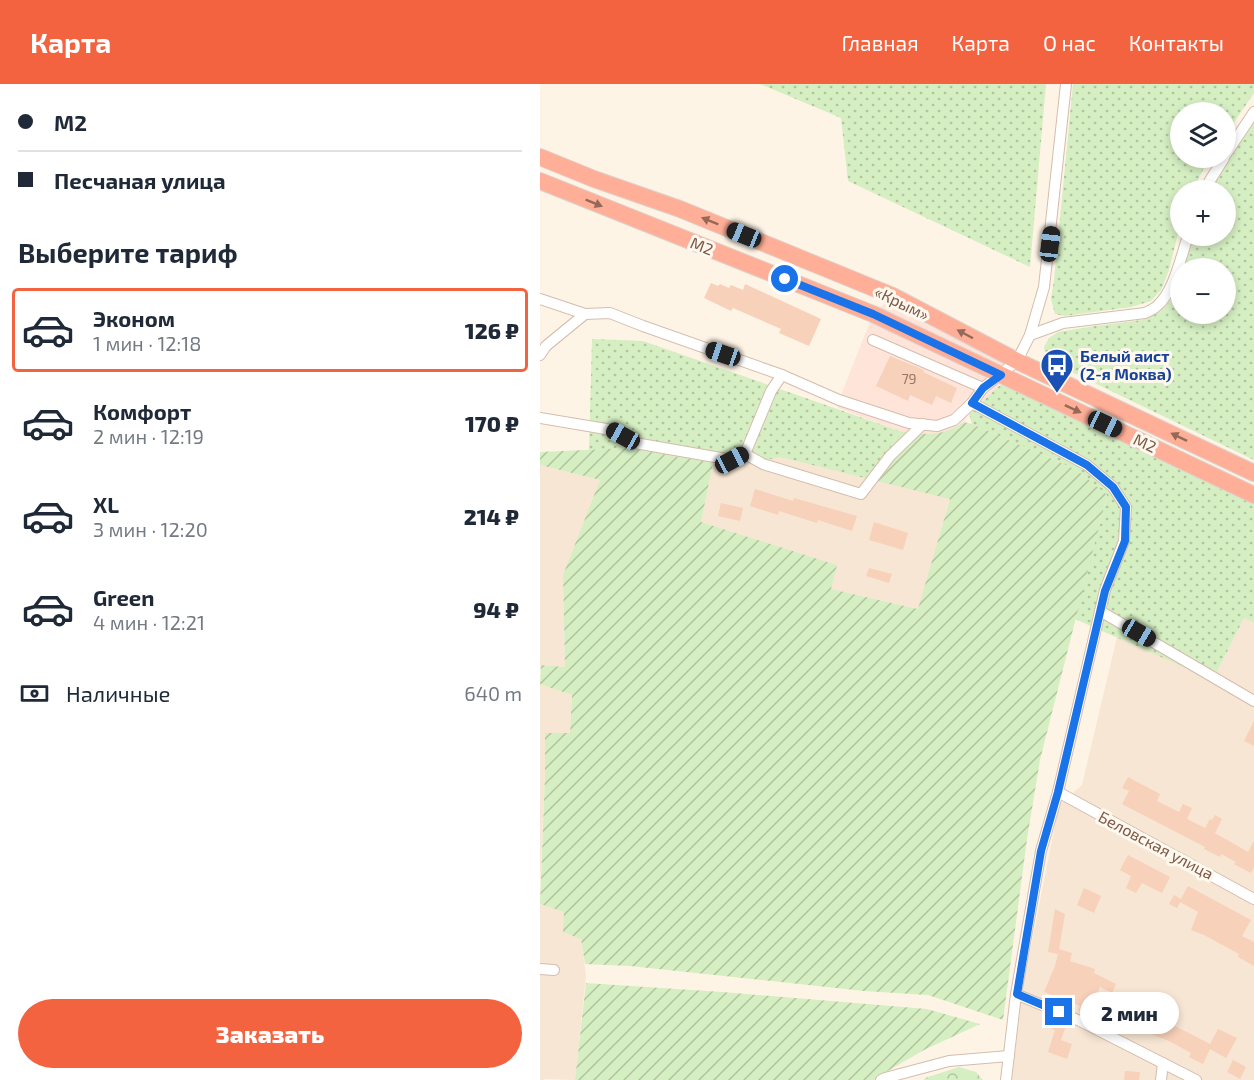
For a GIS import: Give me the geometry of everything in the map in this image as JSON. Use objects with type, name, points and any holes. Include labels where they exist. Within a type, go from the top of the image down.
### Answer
[{"type":"highway","name":"«Крым»","points":[[540,157],[594,179],[680,209],[893,296],[1017,361],[1254,473]]},
{"type":"highway","name":"М2","points":[[540,181],[873,314],[1254,495]]},
{"type":"street","points":[[540,299],[585,314],[610,313],[783,375],[839,400],[909,423],[937,426],[954,420],[972,403],[983,388],[1017,361],[1030,334],[1044,287],[1066,84]]},
{"type":"street","points":[[1236,139],[1254,112]]},
{"type":"street","points":[[1030,334],[1063,323],[1145,313],[1156,307],[1166,297],[1185,246]]},
{"type":"street","points":[[540,355],[546,346],[585,314]]},
{"type":"street","points":[[873,340],[983,388]]},
{"type":"street","points":[[540,418],[612,430],[635,443],[732,460],[745,454],[771,391],[783,375]]},
{"type":"street","points":[[972,403],[1087,465],[1113,487],[1126,507],[1125,541],[1105,591],[1058,792],[1041,851],[1017,994],[1006,1080]]},
{"type":"street","points":[[745,454],[763,464],[861,494],[890,456],[923,424]]},
{"type":"street","points":[[1100,611],[1254,701]]},
{"type":"street","name":"Беловская улица","points":[[1058,792],[1254,899]]},
{"type":"street","points":[[540,969],[554,970]]},
{"type":"street","points":[[1017,994],[1080,1021],[1196,1080]]},
{"type":"street","points":[[881,1080],[949,1061],[1009,1056]]},
{"type":"street","points":[[1161,1080],[1163,1063]]},
{"type":"shaded area","points":[[893,296],[1021,352],[999,386],[969,414],[964,422],[949,431],[933,434],[900,431],[838,408],[839,400],[873,314]]},
{"type":"shaded area","points":[[780,457],[950,498],[919,609],[830,589],[837,565],[701,522],[713,463],[756,462]]},
{"type":"shaded area","points":[[540,465],[600,480],[563,575],[565,667],[541,665],[540,673]]},
{"type":"shaded area","points":[[1244,618],[1254,623],[1254,1080],[1012,1080],[1023,986],[1059,805],[1082,785],[1117,637],[1213,680]]},
{"type":"shaded area","points":[[540,684],[572,695],[570,733],[545,733],[540,886]]},
{"type":"shaded area","points":[[540,904],[565,912],[581,939],[586,976],[575,1080],[540,1080]]},
{"type":"green space","points":[[760,84],[1046,84],[1030,267],[848,181],[841,118]]},
{"type":"green space","points":[[1073,84],[1254,84],[1254,93],[1236,119],[1236,102],[1170,102],[1170,168],[1204,168],[1198,180],[1170,180],[1170,246],[1175,246],[1161,290],[1151,301],[1131,307],[1065,316],[1055,314],[1051,299]]},
{"type":"green space","points":[[1254,122],[1254,460],[1055,364],[1046,357],[1044,347],[1049,338],[1058,332],[1142,320],[1161,311],[1170,301],[1170,324],[1236,324],[1236,258],[1186,258],[1190,246],[1236,246],[1236,180],[1216,180],[1223,168],[1236,168],[1236,146]]},
{"type":"green space","points":[[592,339],[643,341],[900,431],[873,480],[780,457],[756,462],[713,463],[629,448],[589,450]]},
{"type":"green space","points":[[1019,378],[1254,492],[1254,623],[1244,618],[1213,680],[1075,619],[1107,495],[1077,470],[972,424],[969,414],[999,386]]},
{"type":"green space","points":[[964,422],[1077,470],[1107,495],[1040,760],[1003,1020],[928,995],[864,991],[630,966],[585,964],[581,939],[563,932],[564,912],[540,904],[545,733],[570,733],[572,695],[540,684],[541,665],[565,667],[563,575],[600,480],[540,465],[540,452],[629,448],[713,463],[701,522],[837,565],[831,589],[918,609],[950,499],[873,480],[900,431],[940,433]]},
{"type":"green space","points":[[586,983],[927,1009],[980,1024],[924,1050],[874,1080],[575,1080]]},
{"type":"green space","points":[[959,1067],[976,1072],[983,1080],[924,1080],[925,1078]]},
{"type":"building","points":[[711,283],[729,288],[731,285],[743,290],[745,284],[821,319],[809,346],[779,333],[781,329],[733,308],[731,311],[704,298]]},
{"type":"building","points":[[890,356],[924,370],[923,372],[957,388],[951,403],[936,396],[932,405],[910,395],[908,401],[876,386]]},
{"type":"building","points":[[755,489],[793,501],[794,498],[857,516],[852,531],[818,520],[817,523],[779,511],[778,515],[750,506]]},
{"type":"building","points":[[721,503],[743,508],[740,521],[718,516]]},
{"type":"building","points":[[874,522],[908,533],[903,550],[869,540]]},
{"type":"building","points":[[869,568],[892,574],[889,583],[866,576]]},
{"type":"building","points":[[1254,721],[1254,746],[1244,741]]},
{"type":"building","points":[[1128,777],[1160,794],[1157,801],[1179,812],[1183,804],[1192,808],[1187,819],[1205,828],[1215,815],[1222,819],[1215,833],[1248,852],[1254,841],[1254,867],[1251,873],[1234,864],[1236,862],[1204,849],[1205,847],[1122,804],[1129,791],[1122,788]]},
{"type":"building","points":[[1128,855],[1170,877],[1162,893],[1142,883],[1136,893],[1126,888],[1131,876],[1120,870]]},
{"type":"building","points":[[1188,886],[1251,920],[1242,936],[1254,942],[1254,966],[1238,957],[1239,954],[1191,930],[1198,912],[1180,902],[1177,908],[1169,904],[1174,895],[1181,899]]},
{"type":"building","points":[[1084,888],[1101,896],[1094,913],[1077,905]]},
{"type":"building","points":[[1055,909],[1065,914],[1059,949],[1072,953],[1070,961],[1095,969],[1094,973],[1116,984],[1112,993],[1100,987],[1087,1015],[1078,1010],[1080,1006],[1044,992],[1058,954],[1048,952]]},
{"type":"building","points":[[1124,1003],[1154,1019],[1156,1015],[1176,1023],[1175,1026],[1210,1044],[1218,1029],[1237,1038],[1226,1058],[1210,1049],[1203,1064],[1189,1057],[1191,1053],[1169,1041],[1138,1029],[1137,1031],[1115,1019]]},
{"type":"building","points":[[1053,1018],[1067,1023],[1061,1040],[1072,1044],[1067,1059],[1048,1052],[1055,1030],[1050,1028]]},
{"type":"building","points":[[1233,1060],[1246,1067],[1240,1079],[1227,1072]]},
{"type":"building","points":[[1125,1071],[1140,1072],[1139,1080],[1124,1080]]},
{"type":"place","name":"Белый аист (2-я Моква)","points":[[1057,394]]},
{"type":"route","points":[[785,279],[873,314],[1001,375],[983,388],[972,403],[1087,465],[1113,487],[1126,507],[1125,541],[1105,591],[1058,792],[1041,851],[1017,994],[1059,1012]]}]
